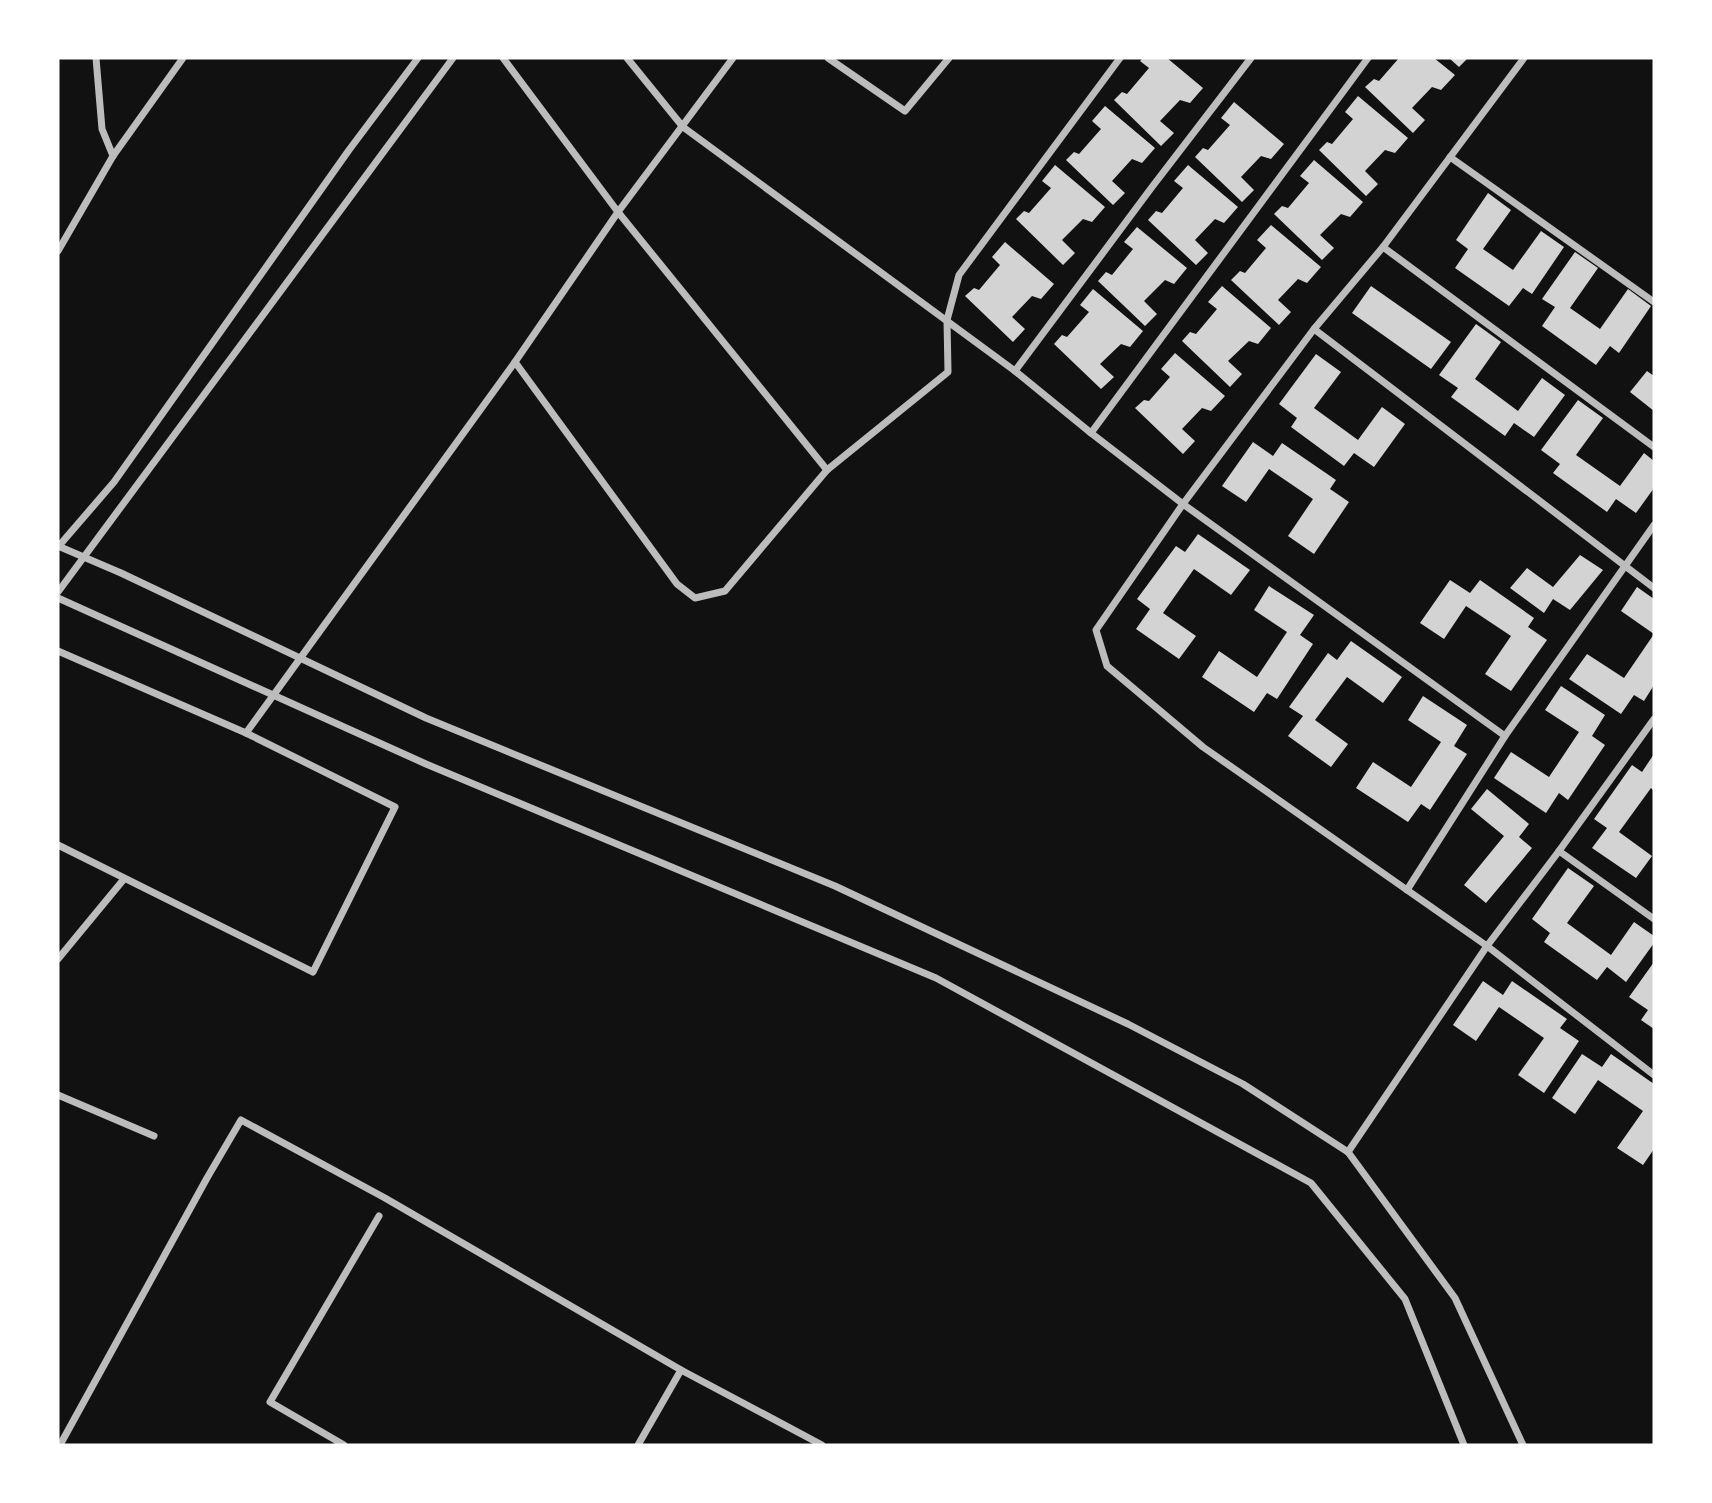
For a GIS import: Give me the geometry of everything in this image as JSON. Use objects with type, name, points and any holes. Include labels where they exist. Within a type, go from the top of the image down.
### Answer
[{"type":"street","points":[[96,58],[102,129],[113,156]]},
{"type":"street","points":[[58,251],[113,156],[183,58]]},
{"type":"street","points":[[418,58],[349,150],[114,482],[58,547],[121,573],[426,719],[835,886],[1128,1024],[1243,1084],[1348,1153],[1455,1298],[1523,1445]]},
{"type":"street","points":[[58,592],[453,58]]},
{"type":"street","points":[[503,58],[618,212],[827,470]]},
{"type":"street","points":[[627,58],[683,127],[1015,371],[1183,505],[1505,736]]},
{"type":"street","points":[[246,733],[515,362],[618,212],[733,58]]},
{"type":"street","points":[[828,58],[905,111],[949,58]]},
{"type":"street","points":[[515,362],[677,584],[695,598],[725,591],[827,470],[948,372],[947,320],[959,275],[1120,58]]},
{"type":"street","points":[[1015,371],[1251,58]]},
{"type":"street","points":[[1091,433],[1368,58]]},
{"type":"street","points":[[1524,58],[1383,247],[1314,330],[1183,505],[1096,630],[1107,666],[1203,747],[1487,946],[1654,1075]]},
{"type":"street","points":[[1450,157],[1654,302]]},
{"type":"street","points":[[1383,247],[1654,447]]},
{"type":"street","points":[[1314,330],[1654,588]]},
{"type":"street","points":[[1407,890],[1505,736],[1654,525]]},
{"type":"street","points":[[58,598],[426,764],[936,978],[1311,1184],[1405,1299],[1464,1445]]},
{"type":"street","points":[[58,651],[246,733],[395,807],[313,972],[58,845]]},
{"type":"street","points":[[1348,1153],[1487,946],[1654,719]]},
{"type":"street","points":[[1559,851],[1653,915]]},
{"type":"street","points":[[58,959],[124,879]]},
{"type":"street","points":[[58,1095],[154,1136]]},
{"type":"street","points":[[60,1445],[241,1120],[385,1198],[681,1370],[821,1445]]},
{"type":"street","points":[[344,1445],[271,1402],[379,1216]]},
{"type":"street","points":[[638,1445],[681,1370]]},
{"type":"building","points":[[1143,58],[1167,58],[1203,88],[1190,103],[1180,100],[1160,121],[1174,133],[1161,146],[1114,100],[1122,92],[1127,94],[1149,68],[1140,61]]},
{"type":"building","points":[[1399,58],[1434,58],[1455,75],[1441,90],[1432,87],[1412,108],[1425,120],[1413,133],[1365,87],[1374,79],[1379,81]]},
{"type":"building","points":[[1449,58],[1468,58],[1459,67]]},
{"type":"building","points":[[1358,96],[1408,138],[1395,153],[1385,150],[1365,171],[1378,184],[1366,196],[1319,150],[1327,142],[1332,144],[1353,119],[1345,112]]},
{"type":"building","points":[[1234,102],[1284,144],[1271,159],[1261,156],[1241,177],[1254,190],[1242,202],[1195,157],[1203,148],[1208,150],[1230,125],[1221,118]]},
{"type":"building","points":[[1105,106],[1155,148],[1142,163],[1132,159],[1112,181],[1125,193],[1113,205],[1066,160],[1074,152],[1079,154],[1101,129],[1092,121]]},
{"type":"building","points":[[1314,160],[1363,202],[1350,217],[1341,214],[1320,235],[1334,248],[1322,260],[1274,214],[1282,206],[1288,208],[1309,183],[1300,176]]},
{"type":"building","points":[[1055,165],[1105,207],[1092,222],[1083,219],[1062,240],[1075,253],[1063,265],[1016,219],[1024,211],[1029,213],[1051,188],[1042,181]]},
{"type":"building","points":[[1188,165],[1238,207],[1224,223],[1215,219],[1195,240],[1208,253],[1196,265],[1148,220],[1156,211],[1162,213],[1183,188],[1174,181]]},
{"type":"building","points":[[1488,193],[1511,210],[1483,249],[1513,270],[1541,231],[1564,247],[1532,294],[1523,288],[1509,306],[1455,268],[1468,249],[1456,240]]},
{"type":"building","points":[[1271,225],[1321,267],[1307,283],[1298,279],[1278,300],[1291,312],[1279,325],[1231,280],[1240,271],[1245,273],[1266,248],[1257,240]]},
{"type":"building","points":[[1137,227],[1187,268],[1174,284],[1165,280],[1144,301],[1157,314],[1145,326],[1098,281],[1106,272],[1112,275],[1133,249],[1124,242]]},
{"type":"building","points":[[1005,242],[1054,284],[1041,299],[1032,296],[1012,317],[1025,329],[1013,342],[965,296],[974,288],[979,290],[1000,265],[992,257]]},
{"type":"building","points":[[1575,252],[1598,268],[1570,308],[1600,329],[1628,289],[1651,306],[1619,353],[1610,346],[1596,365],[1542,326],[1555,307],[1542,299]]},
{"type":"building","points":[[1222,286],[1271,328],[1258,344],[1249,341],[1228,361],[1242,374],[1230,387],[1182,341],[1190,332],[1196,334],[1217,309],[1208,302]]},
{"type":"building","points":[[1371,286],[1451,342],[1431,369],[1352,313]]},
{"type":"building","points":[[1093,289],[1143,331],[1130,347],[1121,344],[1100,364],[1114,377],[1101,389],[1054,344],[1062,335],[1067,337],[1089,312],[1080,305]]},
{"type":"building","points":[[1476,324],[1501,342],[1475,379],[1518,411],[1542,378],[1565,395],[1534,437],[1514,423],[1505,436],[1451,397],[1458,388],[1439,375]]},
{"type":"building","points":[[1175,353],[1225,396],[1211,411],[1202,408],[1182,429],[1195,441],[1183,454],[1135,408],[1144,400],[1149,401],[1170,377],[1161,369]]},
{"type":"building","points":[[1316,354],[1341,372],[1314,408],[1358,440],[1382,407],[1405,424],[1374,467],[1354,453],[1344,466],[1291,427],[1297,418],[1279,404]]},
{"type":"building","points":[[1647,371],[1654,376],[1654,411],[1630,392]]},
{"type":"building","points":[[1578,400],[1603,418],[1576,455],[1620,486],[1644,453],[1654,461],[1654,488],[1636,513],[1616,499],[1607,512],[1553,473],[1560,464],[1541,450]]},
{"type":"building","points":[[1253,442],[1273,456],[1282,443],[1336,480],[1330,489],[1349,502],[1314,554],[1288,536],[1313,499],[1269,469],[1246,502],[1222,486]]},
{"type":"building","points":[[1198,534],[1250,570],[1231,595],[1194,569],[1163,613],[1196,636],[1179,659],[1136,629],[1150,609],[1137,599],[1176,546],[1185,552]]},
{"type":"building","points":[[1580,555],[1603,570],[1570,610],[1553,599],[1544,613],[1510,588],[1527,568],[1553,587]]},
{"type":"building","points":[[1450,580],[1470,593],[1480,580],[1534,618],[1528,627],[1547,640],[1511,691],[1485,674],[1511,636],[1466,606],[1444,639],[1420,623]]},
{"type":"building","points":[[1269,586],[1314,615],[1300,635],[1313,644],[1277,699],[1267,693],[1254,712],[1202,677],[1219,651],[1257,677],[1287,632],[1254,610]]},
{"type":"building","points":[[1637,587],[1654,599],[1654,634],[1621,611]]},
{"type":"building","points":[[1654,634],[1654,685],[1644,701],[1634,695],[1621,714],[1569,679],[1587,654],[1624,678]]},
{"type":"building","points":[[1351,641],[1402,677],[1383,703],[1347,677],[1315,720],[1348,744],[1331,767],[1288,736],[1303,716],[1289,707],[1328,653],[1337,660]]},
{"type":"building","points":[[1561,686],[1605,715],[1592,736],[1605,745],[1568,800],[1559,793],[1546,813],[1494,778],[1511,752],[1549,777],[1579,732],[1545,710]]},
{"type":"building","points":[[1423,696],[1467,725],[1454,746],[1467,754],[1430,810],[1421,804],[1408,822],[1356,788],[1373,762],[1411,787],[1441,742],[1408,720]]},
{"type":"building","points":[[1654,754],[1654,791],[1651,788],[1619,832],[1652,856],[1636,878],[1592,848],[1607,828],[1594,819],[1632,765],[1642,772]]},
{"type":"building","points":[[1487,789],[1529,824],[1519,837],[1532,848],[1486,903],[1464,885],[1504,836],[1471,809]]},
{"type":"building","points":[[1568,868],[1594,886],[1567,923],[1611,955],[1634,922],[1654,936],[1654,943],[1626,982],[1607,967],[1597,980],[1544,942],[1550,933],[1532,919]]},
{"type":"building","points":[[1654,962],[1654,1029],[1641,1020],[1648,1010],[1629,997]]},
{"type":"building","points":[[1483,981],[1503,995],[1512,981],[1567,1019],[1560,1028],[1579,1041],[1544,1093],[1518,1075],[1544,1038],[1499,1007],[1476,1041],[1453,1025]]},
{"type":"building","points":[[1582,1054],[1602,1067],[1611,1054],[1654,1084],[1654,1149],[1643,1165],[1617,1148],[1643,1111],[1598,1080],[1575,1114],[1552,1098]]}]
